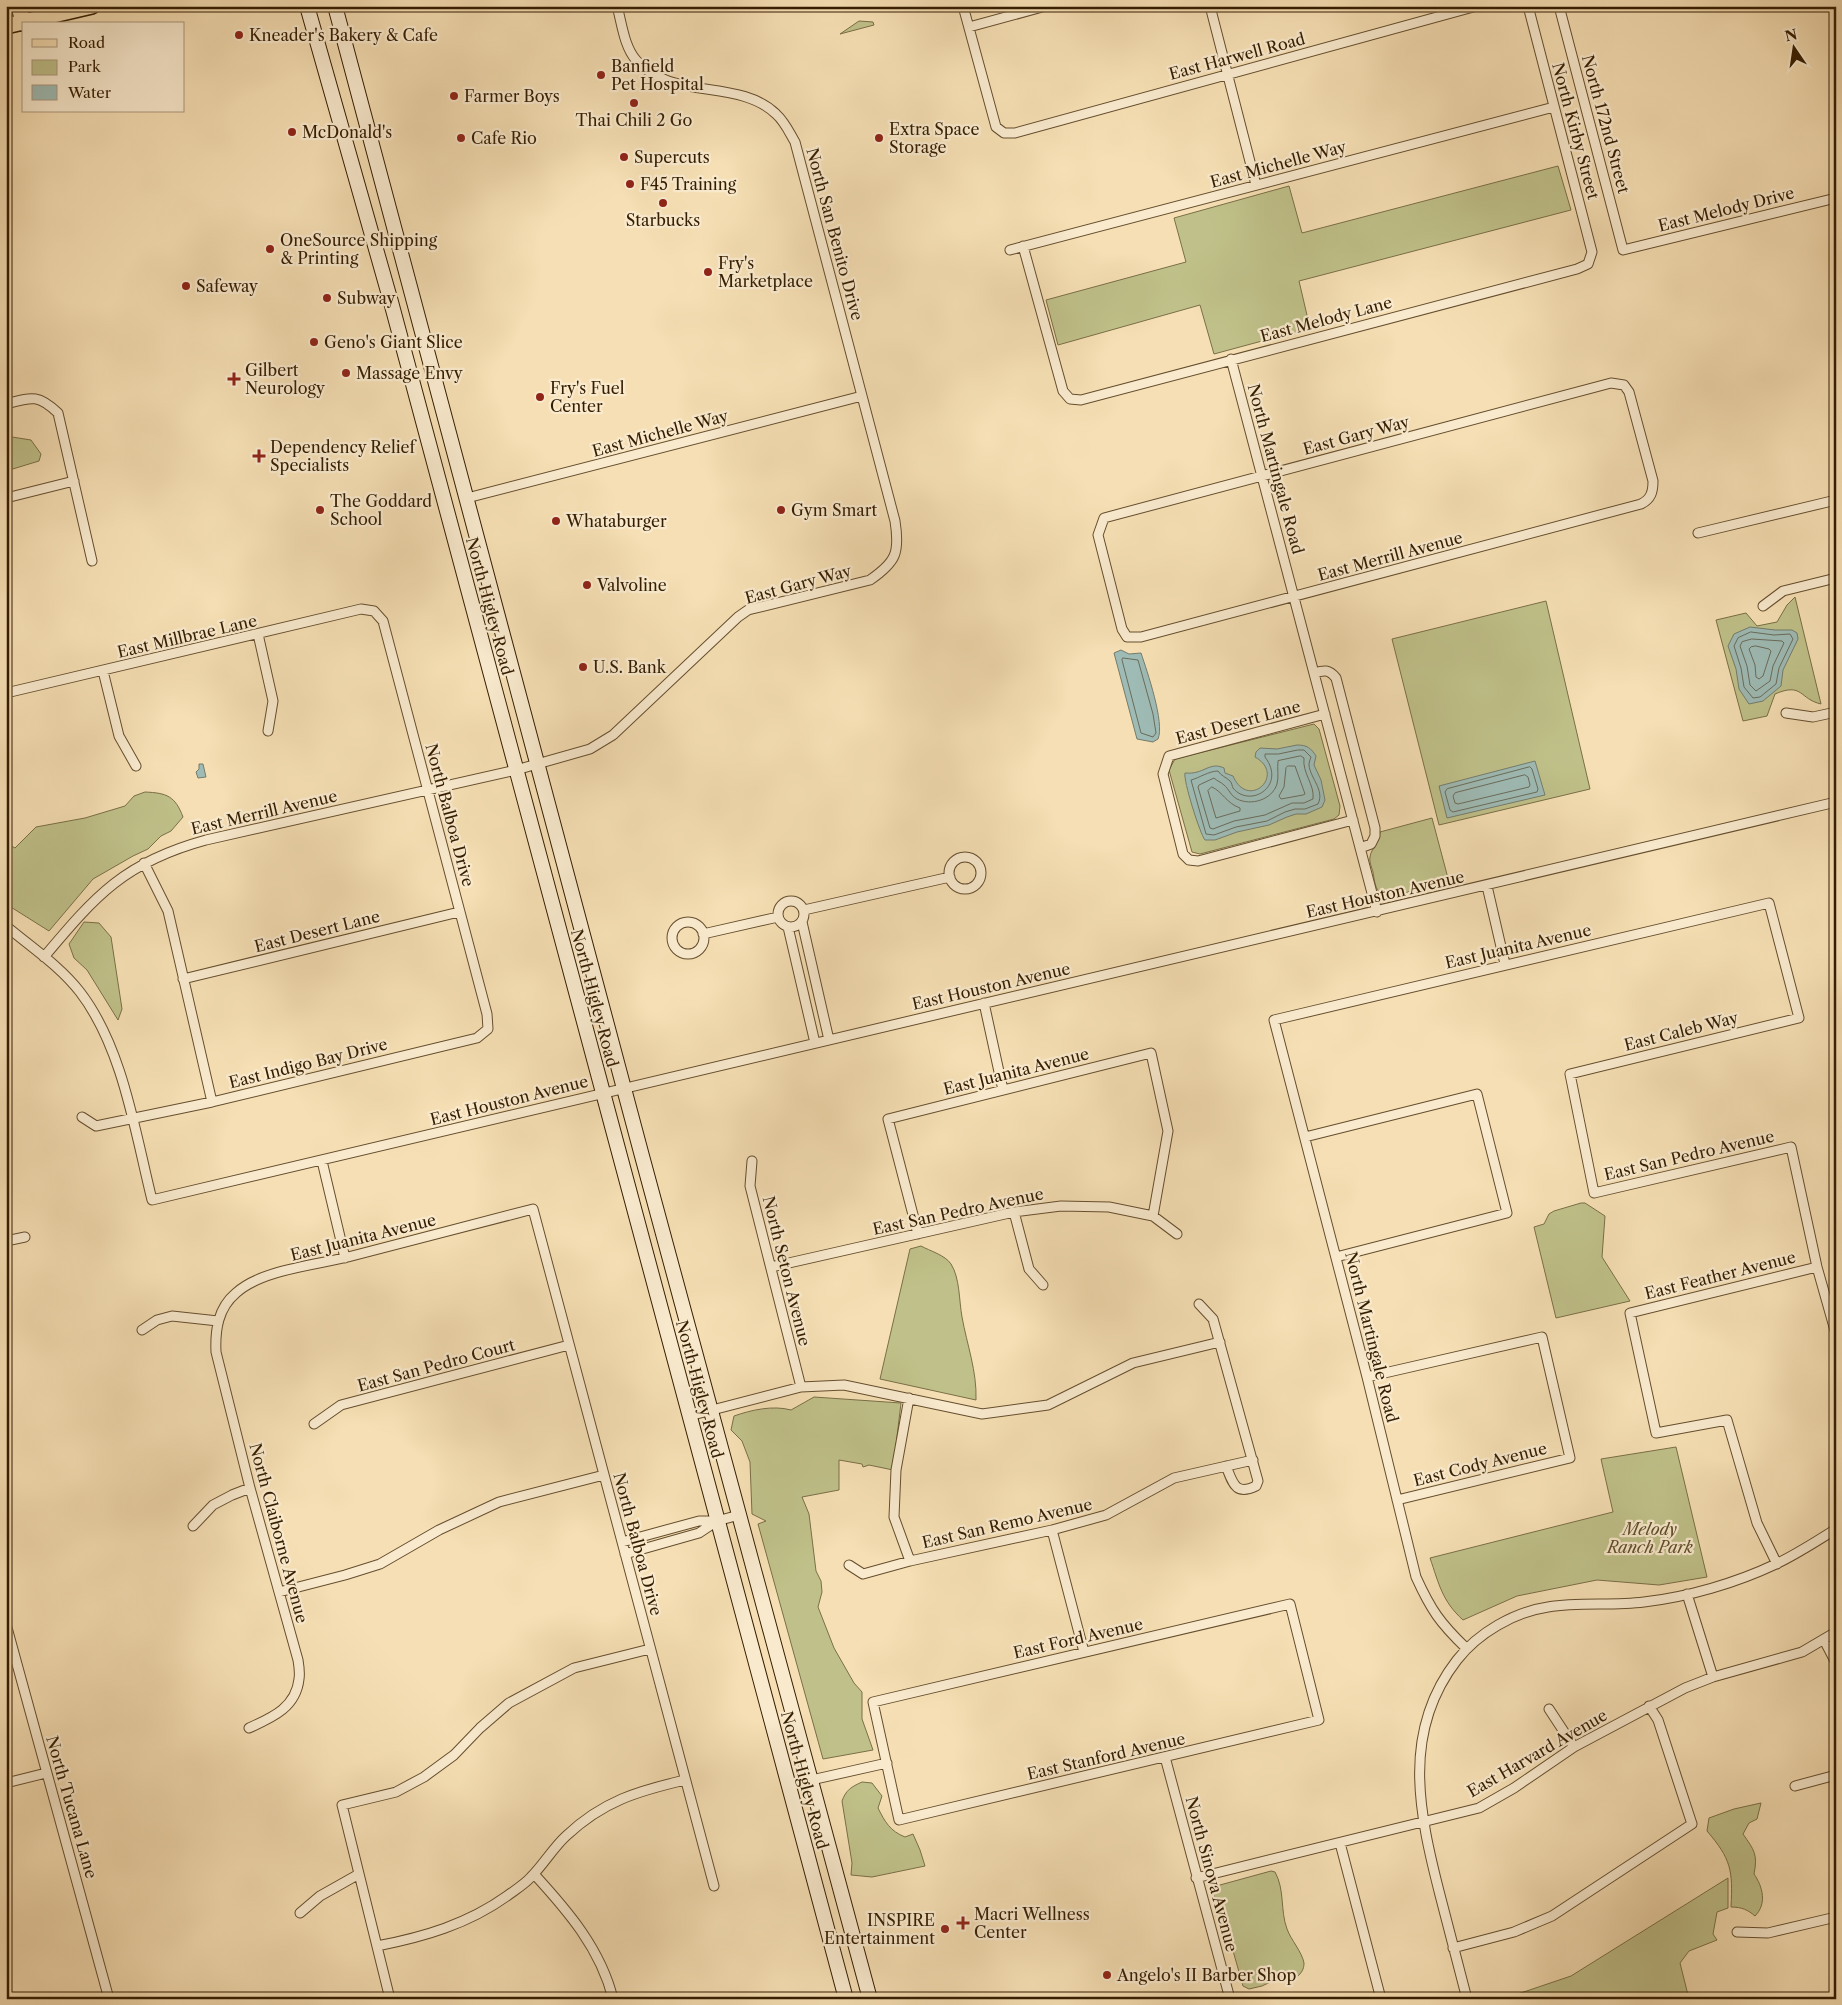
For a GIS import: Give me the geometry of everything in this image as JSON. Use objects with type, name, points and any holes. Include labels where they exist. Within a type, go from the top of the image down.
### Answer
[{"type":"main road","points":[[19,6],[23,22],[92,6]]},
{"type":"main road","name":"North Higley Road","points":[[307,6],[445,504],[624,1088],[870,1999]]},
{"type":"main road","name":"North Higley Road","points":[[335,6],[467,498],[602,1093],[846,1999]]},
{"type":"main road","points":[[6,26],[22,22]]},
{"type":"main road","points":[[368,223],[391,216]]},
{"type":"main road","points":[[445,504],[467,498]]},
{"type":"main road","points":[[832,1948],[854,1941]]},
{"type":"street","name":"North San Benito Drive","points":[[617,6],[630,51],[636,60],[654,74],[679,84],[754,100],[774,112],[786,125],[795,142],[895,521],[898,541],[895,554],[886,569]]},
{"type":"street","points":[[963,6],[969,27],[1046,6]]},
{"type":"street","points":[[1210,6],[1256,185]]},
{"type":"street","name":"East Harwell Road","points":[[969,27],[996,127],[1004,133],[1015,133],[1477,6]]},
{"type":"street","name":"North Kirby Street","points":[[1528,6],[1592,252],[1588,264]]},
{"type":"street","name":"North 172nd Street","points":[[1559,6],[1623,250]]},
{"type":"street","name":"East Michelle Way","points":[[1010,250],[1554,107]]},
{"type":"street","name":"East Melody Drive","points":[[1623,250],[1836,198]]},
{"type":"street","name":"East Melody Lane","points":[[1023,246],[1063,391],[1070,399],[1081,400],[1588,264]]},
{"type":"street","name":"North Martingale Road","points":[[1231,359],[1376,912]]},
{"type":"street","name":"East Gary Way","points":[[1127,637],[1122,629],[1098,535],[1104,518],[1611,383],[1624,385],[1630,392],[1653,481],[1653,490]]},
{"type":"street","name":"East Michelle Way","points":[[467,498],[862,396]]},
{"type":"street","points":[[6,404],[35,398],[47,402],[58,413],[92,561]]},
{"type":"street","points":[[6,498],[74,481]]},
{"type":"street","name":"East Merrill Avenue","points":[[1127,637],[1141,637],[1641,504],[1648,500],[1653,490]]},
{"type":"street","points":[[1698,533],[1836,500]]},
{"type":"street","name":"East Gary Way","points":[[527,767],[590,749],[604,742],[738,617],[748,610],[870,580],[886,569]]},
{"type":"street","points":[[1763,606],[1783,591],[1836,578]]},
{"type":"street","name":"East Millbrae Lane","points":[[6,693],[361,610],[374,611]]},
{"type":"street","name":"North Balboa Drive","points":[[374,611],[383,621],[487,1014],[488,1029]]},
{"type":"street","points":[[258,634],[273,701],[268,731]]},
{"type":"street","points":[[1314,673],[1325,670],[1331,672],[1336,678],[1375,828],[1375,836],[1371,844],[1360,848]]},
{"type":"street","points":[[103,671],[119,736],[136,766]]},
{"type":"street","points":[[1786,713],[1813,717],[1836,712]]},
{"type":"street","name":"East Desert Lane","points":[[1325,714],[1169,756],[1162,774],[1183,854],[1189,860],[1198,861],[1353,820]]},
{"type":"street","name":"East Merrill Avenue","points":[[44,957],[85,909],[114,882],[144,863],[165,853],[200,842],[527,767]]},
{"type":"street","name":"East Houston Avenue","points":[[132,1119],[152,1200],[1836,802]]},
{"type":"street","points":[[144,863],[168,912],[212,1102]]},
{"type":"street","points":[[804,910],[950,876]]},
{"type":"street","points":[[1487,886],[1505,964]]},
{"type":"street","points":[[802,922],[788,927],[778,917],[778,909],[788,901],[800,903],[804,910],[802,922],[829,1040]]},
{"type":"street","name":"East Juanita Avenue","points":[[1274,1020],[1769,903],[1799,1018]]},
{"type":"street","name":"East Desert Lane","points":[[183,979],[459,912]]},
{"type":"street","points":[[703,934],[778,917]]},
{"type":"street","points":[[6,926],[59,968],[97,1016],[113,1050],[132,1119]]},
{"type":"street","points":[[788,927],[816,1043]]},
{"type":"street","points":[[984,1003],[1003,1090]]},
{"type":"street","name":"East Caleb Way","points":[[1594,1193],[1570,1074],[1799,1018]]},
{"type":"street","name":"North Martingale Road","points":[[1274,1020],[1367,1377],[1416,1577],[1428,1605],[1445,1628],[1466,1648]]},
{"type":"street","name":"East Indigo Bay Drive","points":[[82,1116],[96,1126],[212,1102],[477,1038],[488,1029]]},
{"type":"street","name":"East Juanita Avenue","points":[[918,1234],[888,1119],[1151,1053],[1168,1131],[1154,1216]]},
{"type":"street","points":[[1305,1137],[1477,1094],[1507,1213],[1336,1257]]},
{"type":"street","name":"East San Pedro Avenue","points":[[1594,1193],[1791,1147],[1818,1267]]},
{"type":"street","points":[[322,1161],[346,1258]]},
{"type":"street","name":"North Seton Avenue","points":[[752,1161],[750,1186],[802,1388]]},
{"type":"street","name":"East San Pedro Avenue","points":[[771,1267],[1014,1212],[1061,1206],[1110,1207],[1154,1216],[1177,1234]]},
{"type":"street","name":"North Balboa Drive","points":[[533,1209],[714,1886]]},
{"type":"street","name":"East Juanita Avenue","points":[[218,1321],[225,1305],[250,1282],[533,1209]]},
{"type":"street","points":[[1014,1212],[1029,1269],[1043,1285]]},
{"type":"street","points":[[6,1241],[25,1237]]},
{"type":"street","points":[[1818,1267],[1836,1334]]},
{"type":"street","name":"East Feather Avenue","points":[[1777,1564],[1757,1523],[1728,1420],[1656,1433],[1630,1313],[1818,1267]]},
{"type":"street","points":[[1199,1304],[1214,1319],[1253,1460],[1258,1481],[1256,1486],[1247,1490],[1240,1490],[1233,1484],[1226,1466]]},
{"type":"street","points":[[142,1330],[157,1320],[172,1316],[218,1321]]},
{"type":"street","name":"North Claiborne Avenue","points":[[218,1321],[215,1336],[216,1352],[250,1488],[298,1660],[300,1680],[292,1698],[283,1710],[248,1728]]},
{"type":"street","name":"East Cody Avenue","points":[[1367,1377],[1542,1337],[1570,1458],[1397,1500]]},
{"type":"street","points":[[689,1416],[802,1388],[844,1385],[982,1414],[1048,1405],[1133,1364],[1220,1342]]},
{"type":"street","name":"East San Pedro Court","points":[[314,1424],[341,1406],[569,1345]]},
{"type":"street","points":[[909,1398],[896,1470],[894,1516],[910,1561]]},
{"type":"street","name":"East San Remo Avenue","points":[[849,1565],[863,1574],[910,1561],[1052,1530],[1106,1515],[1174,1478],[1253,1460]]},
{"type":"street","points":[[279,1592],[380,1564],[439,1530],[499,1502],[604,1475]]},
{"type":"street","points":[[193,1526],[213,1505],[232,1494],[250,1488]]},
{"type":"street","points":[[622,1542],[699,1521],[717,1521],[739,1515]]},
{"type":"street","points":[[625,1554],[700,1533],[717,1521]]},
{"type":"street","points":[[1467,1999],[1428,1851],[1423,1822],[1419,1775],[1420,1744],[1424,1722],[1438,1690],[1466,1648],[1501,1624],[1531,1611],[1546,1607],[1642,1602],[1687,1594],[1742,1578],[1777,1564],[1836,1529]]},
{"type":"street","points":[[1052,1530],[1084,1652]]},
{"type":"street","points":[[1687,1594],[1713,1677]]},
{"type":"street","name":"East Ford Avenue","points":[[887,1763],[873,1702],[1290,1604],[1319,1720]]},
{"type":"street","name":"North Tucana Lane","points":[[6,1624],[110,1999]]},
{"type":"street","name":"East Harvard Avenue","points":[[1196,1878],[1479,1808],[1514,1788],[1574,1747],[1685,1688],[1713,1677],[1802,1652],[1836,1632]]},
{"type":"street","points":[[1824,1640],[1836,1663]]},
{"type":"street","points":[[390,1999],[342,1805],[396,1792],[424,1777],[454,1755],[480,1728],[509,1703],[574,1668],[650,1649]]},
{"type":"street","points":[[1454,1948],[1514,1932],[1552,1916],[1692,1824],[1658,1720],[1649,1706]]},
{"type":"street","points":[[1549,1709],[1574,1747]]},
{"type":"street","name":"East Stanford Avenue","points":[[887,1763],[899,1820],[1319,1720]]},
{"type":"street","name":"North Sinova Avenue","points":[[1165,1757],[1230,1999]]},
{"type":"street","points":[[789,1785],[887,1763]]},
{"type":"street","points":[[6,1783],[46,1773]]},
{"type":"street","points":[[1795,1786],[1836,1775]]},
{"type":"street","points":[[377,1946],[418,1938],[457,1925],[484,1911],[534,1874],[565,1837],[589,1817],[616,1801],[642,1790],[685,1780]]},
{"type":"street","points":[[1340,1843],[1381,1999]]},
{"type":"street","points":[[300,1912],[320,1896],[359,1874]]},
{"type":"street","points":[[534,1874],[565,1907],[581,1930],[599,1961],[613,1999]]},
{"type":"street","points":[[1737,1932],[1768,1933],[1836,1917]]},
{"type":"green space","points":[[859,21],[873,22],[874,25],[840,34]]},
{"type":"green space","points":[[1558,166],[1571,210],[1299,281],[1310,328],[1214,354],[1200,305],[1058,345],[1046,300],[1186,262],[1174,218],[1289,186],[1302,233]]},
{"type":"green space","points":[[6,431],[12,437],[31,440],[41,454],[39,461],[6,471]]},
{"type":"green space","points":[[1795,597],[1821,704],[1808,699],[1796,691],[1784,691],[1775,694],[1767,716],[1743,721],[1716,620],[1746,613],[1757,626],[1777,622],[1787,605]]},
{"type":"green space","points":[[1546,601],[1590,789],[1439,825],[1392,639]]},
{"type":"green space","points":[[1314,724],[1319,729],[1340,806],[1339,815],[1334,819],[1200,854],[1192,852],[1169,770],[1175,759]]},
{"type":"green space","points":[[145,792],[159,793],[169,797],[177,804],[183,817],[171,831],[161,836],[148,849],[93,879],[49,931],[6,904],[6,843],[15,848],[36,827],[85,818],[125,806],[134,796]]},
{"type":"green space","points":[[1432,818],[1449,882],[1392,896],[1379,892],[1370,859],[1380,832]]},
{"type":"green space","points":[[84,922],[99,923],[111,937],[122,1009],[118,1020],[87,970],[74,958],[69,944]]},
{"type":"green space","points":[[1585,1203],[1605,1216],[1602,1257],[1630,1301],[1556,1318],[1534,1227],[1544,1224],[1549,1214],[1554,1211]]},
{"type":"green space","points":[[921,1246],[945,1258],[954,1270],[973,1368],[976,1400],[880,1379],[910,1249]]},
{"type":"green space","points":[[814,1397],[901,1403],[893,1470],[869,1465],[863,1467],[862,1464],[839,1460],[839,1490],[802,1497],[809,1514],[816,1571],[821,1581],[822,1592],[818,1607],[834,1648],[854,1683],[862,1692],[862,1719],[873,1750],[823,1759],[758,1524],[766,1521],[752,1514],[750,1462],[742,1441],[731,1430],[734,1416],[762,1409],[777,1408],[791,1410]]},
{"type":"green space","name":"Melody Ranch Park","points":[[1676,1447],[1707,1577],[1659,1585],[1597,1580],[1517,1596],[1463,1620],[1450,1606],[1442,1592],[1430,1558],[1613,1512],[1601,1459]]},
{"type":"green space","points":[[862,1782],[872,1783],[882,1796],[878,1808],[892,1829],[905,1837],[913,1834],[925,1866],[872,1877],[851,1875],[852,1863],[842,1801],[849,1789]]},
{"type":"green space","points":[[1761,1803],[1757,1819],[1749,1823],[1743,1834],[1754,1852],[1756,1862],[1754,1874],[1760,1884],[1762,1895],[1761,1906],[1755,1916],[1744,1909],[1731,1907],[1731,1874],[1729,1866],[1721,1849],[1707,1831],[1709,1818],[1734,1809]]},
{"type":"green space","points":[[1271,1871],[1275,1872],[1280,1886],[1285,1922],[1304,1963],[1301,1973],[1297,1977],[1281,1977],[1262,1986],[1249,1989],[1243,1986],[1220,1905],[1215,1900],[1213,1888]]},
{"type":"green space","points":[[1728,1878],[1728,1908],[1717,1912],[1713,1934],[1717,1940],[1689,1951],[1680,1963],[1689,1999],[1503,1999],[1571,1976]]},
{"type":"water","points":[[1750,627],[1792,630],[1797,633],[1798,639],[1783,670],[1781,686],[1763,701],[1749,704],[1739,689],[1736,669],[1728,646],[1734,634]]},
{"type":"water","points":[[1121,650],[1129,654],[1141,653],[1159,721],[1160,731],[1158,739],[1153,742],[1137,739],[1114,653]]},
{"type":"water","points":[[1297,745],[1308,748],[1316,756],[1314,765],[1321,780],[1325,800],[1322,807],[1306,814],[1296,814],[1287,817],[1269,825],[1237,832],[1215,840],[1205,840],[1192,807],[1185,773],[1219,766],[1224,768],[1225,773],[1233,776],[1240,786],[1247,790],[1255,790],[1262,786],[1266,780],[1267,772],[1264,764],[1255,757],[1256,752],[1260,748],[1277,749]]},
{"type":"water","points":[[1535,761],[1545,795],[1447,818],[1439,786]]},
{"type":"water","points":[[199,764],[203,764],[206,777],[198,778],[196,772],[199,769]]},
{"type":"waterway","points":[[1670,1994],[1673,1999]]},
{"type":"place","name":"Kneader's Bakery & Cafe","points":[[239,35]]},
{"type":"place","name":"Banfield Pet Hospital","points":[[601,75]]},
{"type":"place","name":"Farmer Boys","points":[[454,96]]},
{"type":"place","name":"Thai Chili 2 Go","points":[[634,103]]},
{"type":"place","name":"McDonald's","points":[[292,132]]},
{"type":"place","name":"Cafe Rio","points":[[461,138]]},
{"type":"place","name":"Extra Space Storage","points":[[879,138]]},
{"type":"place","name":"Supercuts","points":[[624,157]]},
{"type":"place","name":"F45 Training","points":[[630,184]]},
{"type":"place","name":"Starbucks","points":[[663,203]]},
{"type":"place","name":"OneSource Shipping & Printing","points":[[270,249]]},
{"type":"place","name":"Fry's Marketplace","points":[[708,272]]},
{"type":"place","name":"Safeway","points":[[186,286]]},
{"type":"place","name":"Subway","points":[[327,298]]},
{"type":"place","name":"Geno's Giant Slice","points":[[314,342]]},
{"type":"place","name":"Massage Envy","points":[[346,373]]},
{"type":"place","name":"Gilbert Neurology","points":[[234,379]]},
{"type":"place","name":"Fry's Fuel Center","points":[[540,397]]},
{"type":"place","name":"Dependency Relief Specialists","points":[[259,456]]},
{"type":"place","name":"The Goddard School","points":[[320,510]]},
{"type":"place","name":"Gym Smart","points":[[781,510]]},
{"type":"place","name":"Whataburger","points":[[556,521]]},
{"type":"place","name":"Valvoline","points":[[587,585]]},
{"type":"place","name":"U.S. Bank","points":[[583,667]]},
{"type":"place","name":"Macri Wellness Center","points":[[963,1923]]},
{"type":"place","name":"INSPIRE Entertainment","points":[[945,1929]]},
{"type":"place","name":"Angelo's II Barber Shop","points":[[1107,1975]]}]
